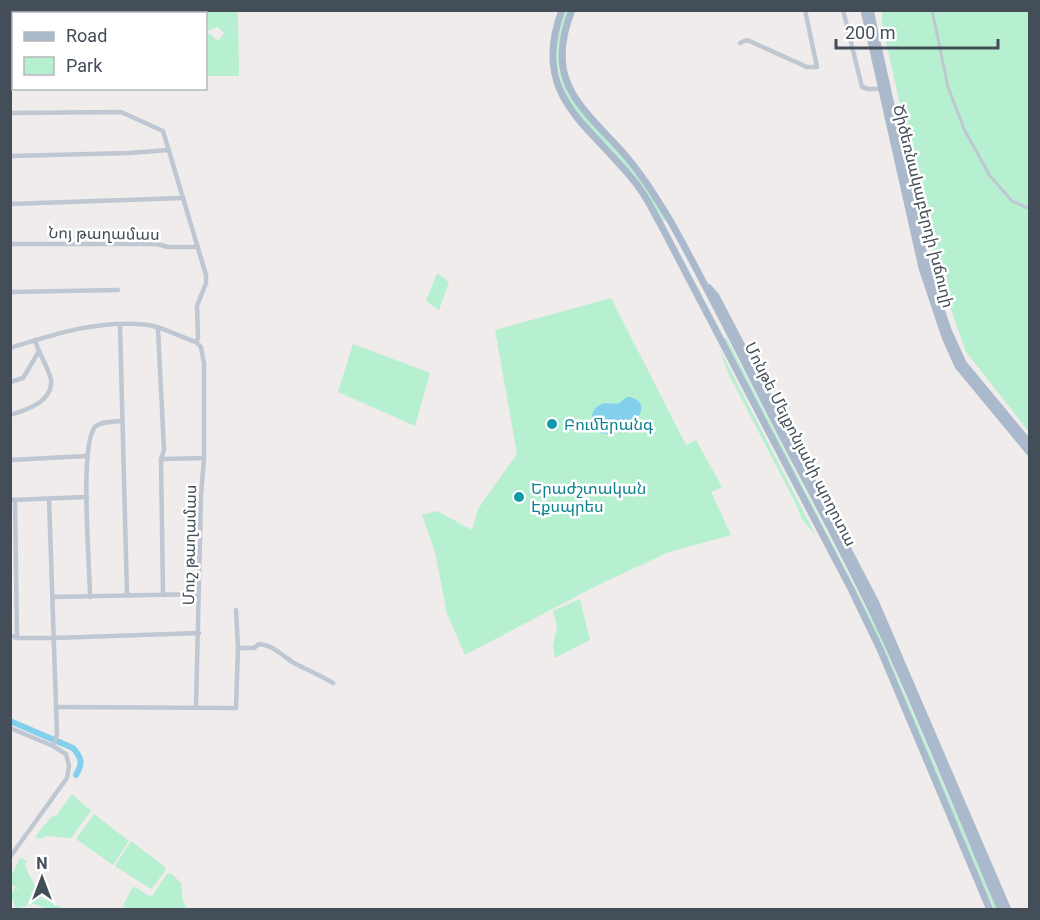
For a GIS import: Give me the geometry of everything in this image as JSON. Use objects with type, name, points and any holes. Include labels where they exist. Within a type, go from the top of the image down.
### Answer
[{"type":"main road","name":"Մոնթե Մելքոնյանի պողոտա","points":[[562,10],[553,44],[553,65],[557,84],[564,100],[575,116],[636,183],[720,337],[880,649],[990,909]]},
{"type":"main road","name":"Մոնթե Մելքոնյանի պողոտա","points":[[572,10],[565,27],[562,48],[564,73],[574,98],[587,116],[639,172],[699,276],[887,641],[1001,909]]},
{"type":"main road","name":"Ծիծեռնակաբերդի խճուղի","points":[[864,10],[922,268],[945,337],[958,366],[1029,453]]},
{"type":"main road","name":"Ծիծեռնակաբերդի խճուղի","points":[[870,10],[927,268],[948,330],[963,363],[1029,444]]},
{"type":"main road","points":[[663,229],[671,224]]},
{"type":"main road","points":[[699,276],[716,296],[875,601],[1008,909]]},
{"type":"main road","points":[[720,337],[729,333]]},
{"type":"street","points":[[740,43],[747,40],[807,67],[817,67],[805,10]]},
{"type":"street","points":[[843,10],[862,87],[882,89]]},
{"type":"street","points":[[932,10],[948,87],[965,131],[990,176],[1012,201],[1029,209]]},
{"type":"street","points":[[10,113],[121,112],[163,131],[207,279],[197,306],[198,338],[196,342],[148,325],[100,325],[66,330],[10,348]]},
{"type":"street","points":[[10,156],[119,154],[169,150]]},
{"type":"street","name":"Նոյ թաղամաս","points":[[10,204],[183,198]]},
{"type":"street","name":"Նոյ թաղամաս","points":[[10,244],[157,244],[168,247],[198,247]]},
{"type":"street","points":[[10,292],[118,290]]},
{"type":"street","points":[[120,325],[127,595]]},
{"type":"street","name":"Մուշ թաղամաս","points":[[158,329],[164,450],[161,459],[163,595]]},
{"type":"street","points":[[10,415],[32,408],[44,398],[50,389],[51,380],[38,353],[35,340]]},
{"type":"street","name":"Մուշ թաղամաս","points":[[196,342],[201,347],[204,364],[204,458],[196,708]]},
{"type":"street","points":[[10,382],[23,378],[38,353]]},
{"type":"street","points":[[90,597],[87,456],[92,433],[96,426],[121,422]]},
{"type":"street","points":[[10,460],[87,456]]},
{"type":"street","points":[[161,459],[204,458]]},
{"type":"street","points":[[17,638],[13,500],[87,497]]},
{"type":"street","points":[[50,499],[57,735],[53,746]]},
{"type":"street","points":[[53,597],[199,594]]},
{"type":"street","points":[[56,707],[236,708],[238,648],[236,610]]},
{"type":"street","points":[[10,635],[17,638],[54,638],[199,633]]},
{"type":"street","points":[[238,648],[254,648],[259,644],[268,645],[294,663],[316,672],[333,684]]},
{"type":"street","points":[[10,728],[66,754],[69,766],[67,778],[10,857]]},
{"type":"green space","points":[[238,11],[239,76],[207,76],[207,35],[211,34],[219,40],[224,33],[218,27],[207,31],[207,12],[203,12]]},
{"type":"green space","points":[[566,11],[569,11],[561,35],[559,57],[562,76],[580,110],[641,180],[666,219],[663,221],[628,170],[581,120],[566,94],[561,81],[557,53],[561,25]]},
{"type":"green space","points":[[882,11],[1029,11],[1029,432],[966,352],[936,266],[882,24]]},
{"type":"green space","points":[[437,273],[449,282],[439,310],[426,301]]},
{"type":"green space","points":[[611,298],[686,445],[696,440],[722,487],[711,492],[731,535],[669,552],[598,585],[465,655],[447,614],[435,552],[422,515],[437,511],[472,530],[478,509],[517,454],[495,330]]},
{"type":"green space","points":[[726,337],[877,630],[997,909],[994,909],[874,631],[723,339]]},
{"type":"green space","points":[[353,344],[430,373],[415,426],[338,392]]},
{"type":"green space","points":[[719,348],[816,536],[802,519],[729,375]]},
{"type":"green space","points":[[580,599],[590,640],[555,658],[553,646],[557,626],[553,611]]},
{"type":"green space","points":[[72,794],[91,811],[71,838],[47,836],[40,839],[35,837],[51,817],[56,816]]},
{"type":"green space","points":[[94,814],[129,841],[113,865],[76,839]]},
{"type":"green space","points":[[131,841],[165,867],[166,870],[151,889],[115,866]]},
{"type":"green space","points":[[20,858],[27,861],[25,864],[27,871],[42,898],[65,909],[45,909],[33,904],[16,909],[11,895],[15,888],[21,890],[11,884],[11,877]]},
{"type":"green space","points":[[171,873],[181,883],[183,901],[187,909],[129,909],[123,906],[132,888],[135,887],[152,896],[167,874]]},
{"type":"water","points":[[627,397],[637,400],[641,405],[641,411],[637,417],[625,422],[613,433],[598,431],[592,418],[595,408],[604,404],[618,404]]},
{"type":"waterway","points":[[10,721],[73,748],[80,761],[76,775]]},
{"type":"place","name":"Բումերանգ","points":[[552,424]]},
{"type":"place","name":"Երաժշտական Էքսպրես","points":[[519,497]]}]
